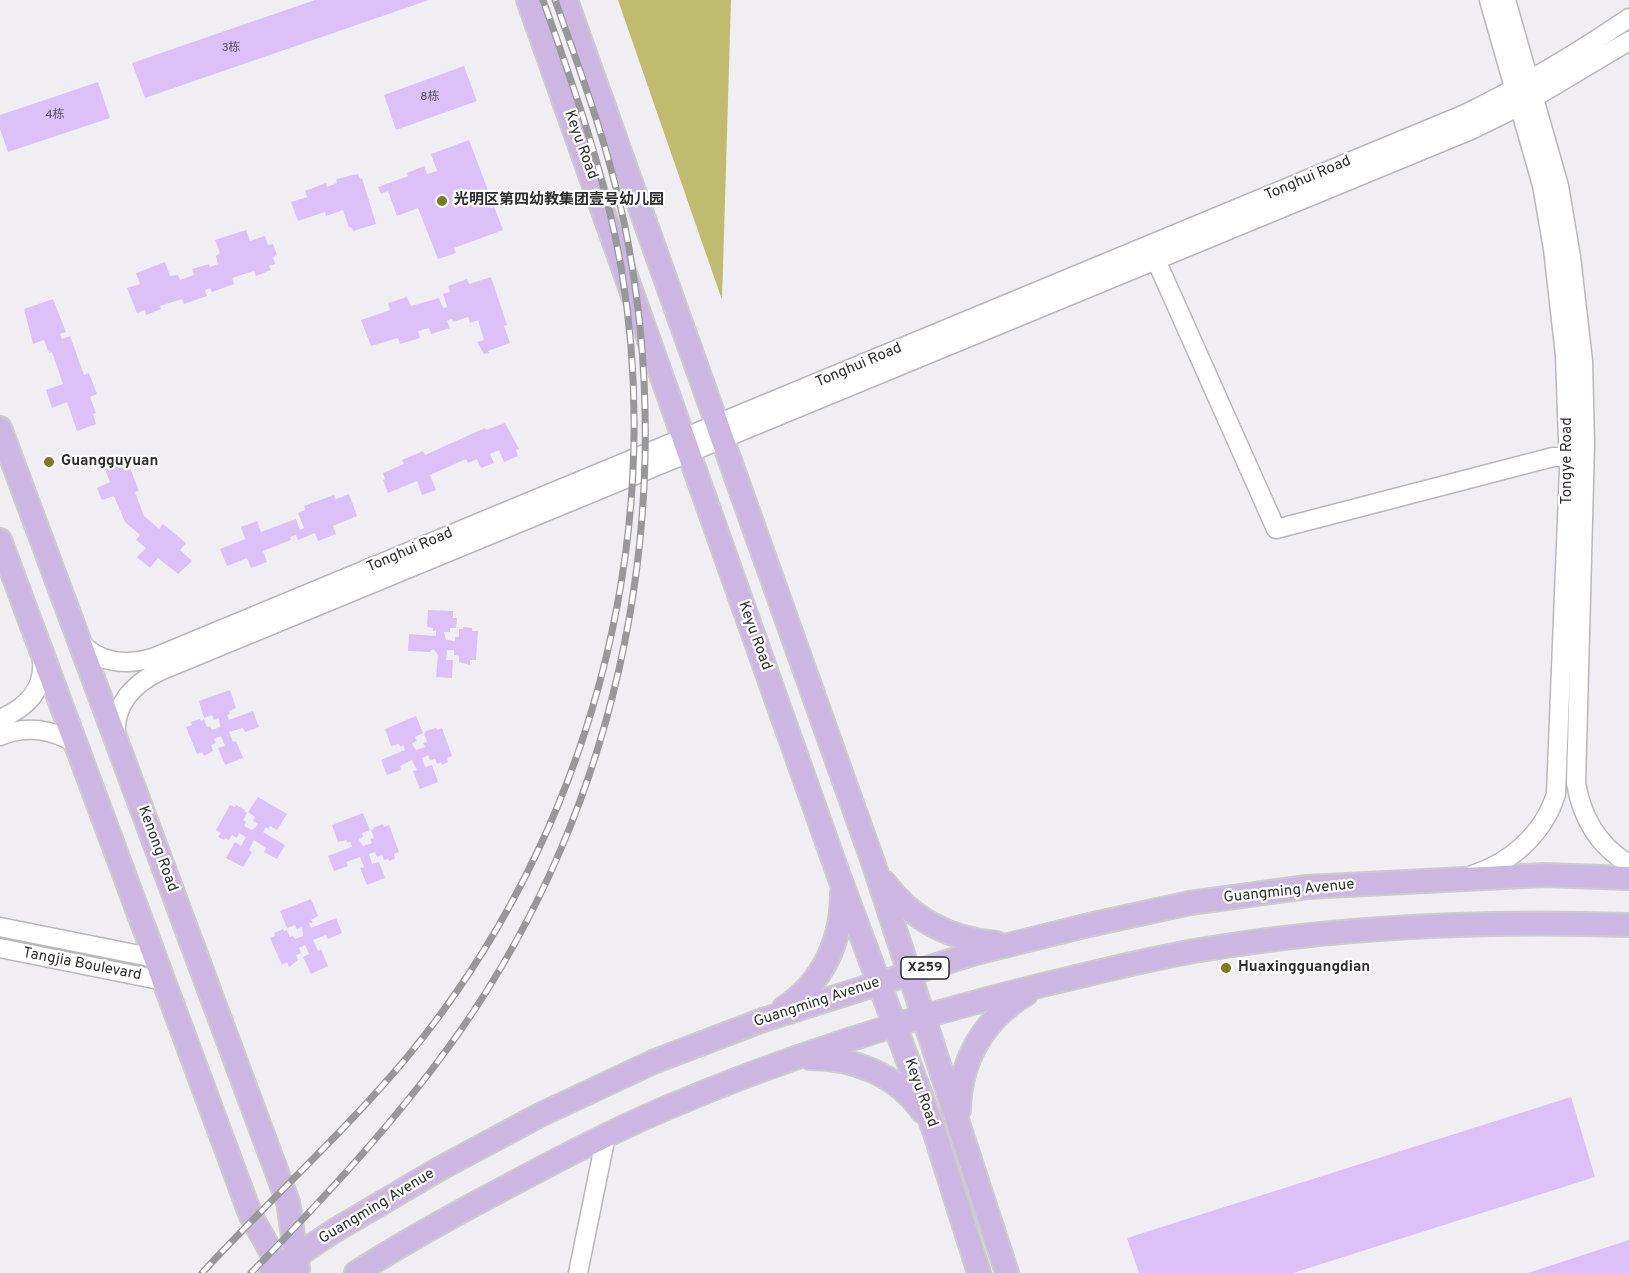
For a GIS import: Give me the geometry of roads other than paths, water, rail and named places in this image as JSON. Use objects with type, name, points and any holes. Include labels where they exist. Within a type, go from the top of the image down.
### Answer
[{"type":"main road","name":"Keyu Road","points":[[528,0],[839,876],[935,1133],[980,1273]]},
{"type":"main road","name":"Keyu Road","points":[[567,0],[874,865],[1007,1273]]},
{"type":"main road","name":"Kenong Road","points":[[0,428],[288,1202],[286,1268]]},
{"type":"main road","points":[[0,540],[251,1216],[286,1268]]},
{"type":"main road","points":[[874,865],[898,899],[931,925],[962,938],[979,941],[1012,942],[1029,939]]},
{"type":"main road","name":"Guangming Avenue","points":[[286,1268],[334,1231],[441,1168],[538,1116],[653,1062],[763,1020],[972,954],[1190,903],[1307,887],[1544,875],[1629,878]]},
{"type":"main road","points":[[763,1020],[777,1013],[803,993],[814,982],[830,955],[840,924],[842,900],[839,876]]},
{"type":"main road","points":[[356,1273],[455,1215],[560,1158],[671,1106],[779,1064],[923,1016],[1043,985],[1198,950],[1312,934],[1544,922],[1629,925]]},
{"type":"main road","points":[[960,1129],[961,1082],[971,1052],[979,1038],[989,1024],[1013,1001],[1043,985]]},
{"type":"main road","points":[[779,1064],[810,1058],[826,1058],[856,1064],[871,1070],[909,1095],[935,1133]]},
{"type":"street","name":"Tongye Road","points":[[1489,0],[1549,150],[1566,221],[1583,361],[1585,444],[1576,783],[1583,813],[1589,825],[1609,850],[1629,864]]},
{"type":"street","name":"Tongye Road","points":[[1456,879],[1487,870],[1523,846],[1541,826],[1556,794],[1569,457],[1565,355],[1553,249],[1506,0]]},
{"type":"street","name":"Tonghui Road","points":[[1525,93],[1575,54],[1629,18]]},
{"type":"street","name":"Tonghui Road","points":[[117,741],[116,725],[122,704],[131,689],[147,677],[720,432],[1153,253],[1465,114],[1525,93],[1629,41]]},
{"type":"street","points":[[1153,253],[1275,529],[1553,457],[1569,457]]},
{"type":"street","name":"Tonghui Road","points":[[79,640],[95,655],[111,660],[137,662],[154,657],[687,446]]},
{"type":"street","points":[[0,719],[19,710],[33,696],[41,679],[41,651]]},
{"type":"street","points":[[0,736],[20,730],[34,729],[59,734],[76,744]]},
{"type":"street","name":"Tangjia Boulevard","points":[[0,927],[155,958]]},
{"type":"street","name":"Tangjia Boulevard","points":[[0,948],[164,981]]},
{"type":"street","points":[[578,1273],[606,1136]]},
{"type":"railway","points":[[202,1273],[384,1084],[408,1056],[470,971],[523,880],[566,784],[599,684],[621,581],[633,477],[633,372],[621,267],[606,198],[577,99],[543,0]]},
{"type":"railway","points":[[251,1273],[333,1187],[435,1066],[458,1034],[515,943],[562,848],[598,748],[624,644],[640,539],[645,433],[640,327],[618,194],[593,110],[555,0]]},
{"type":"place","name":"光明区第四幼教集团壹号幼儿园","points":[[442,201]]},
{"type":"place","name":"Guangguyuan","points":[[49,462]]},
{"type":"place","name":"Huaxingguangdian","points":[[1226,968]]}]
